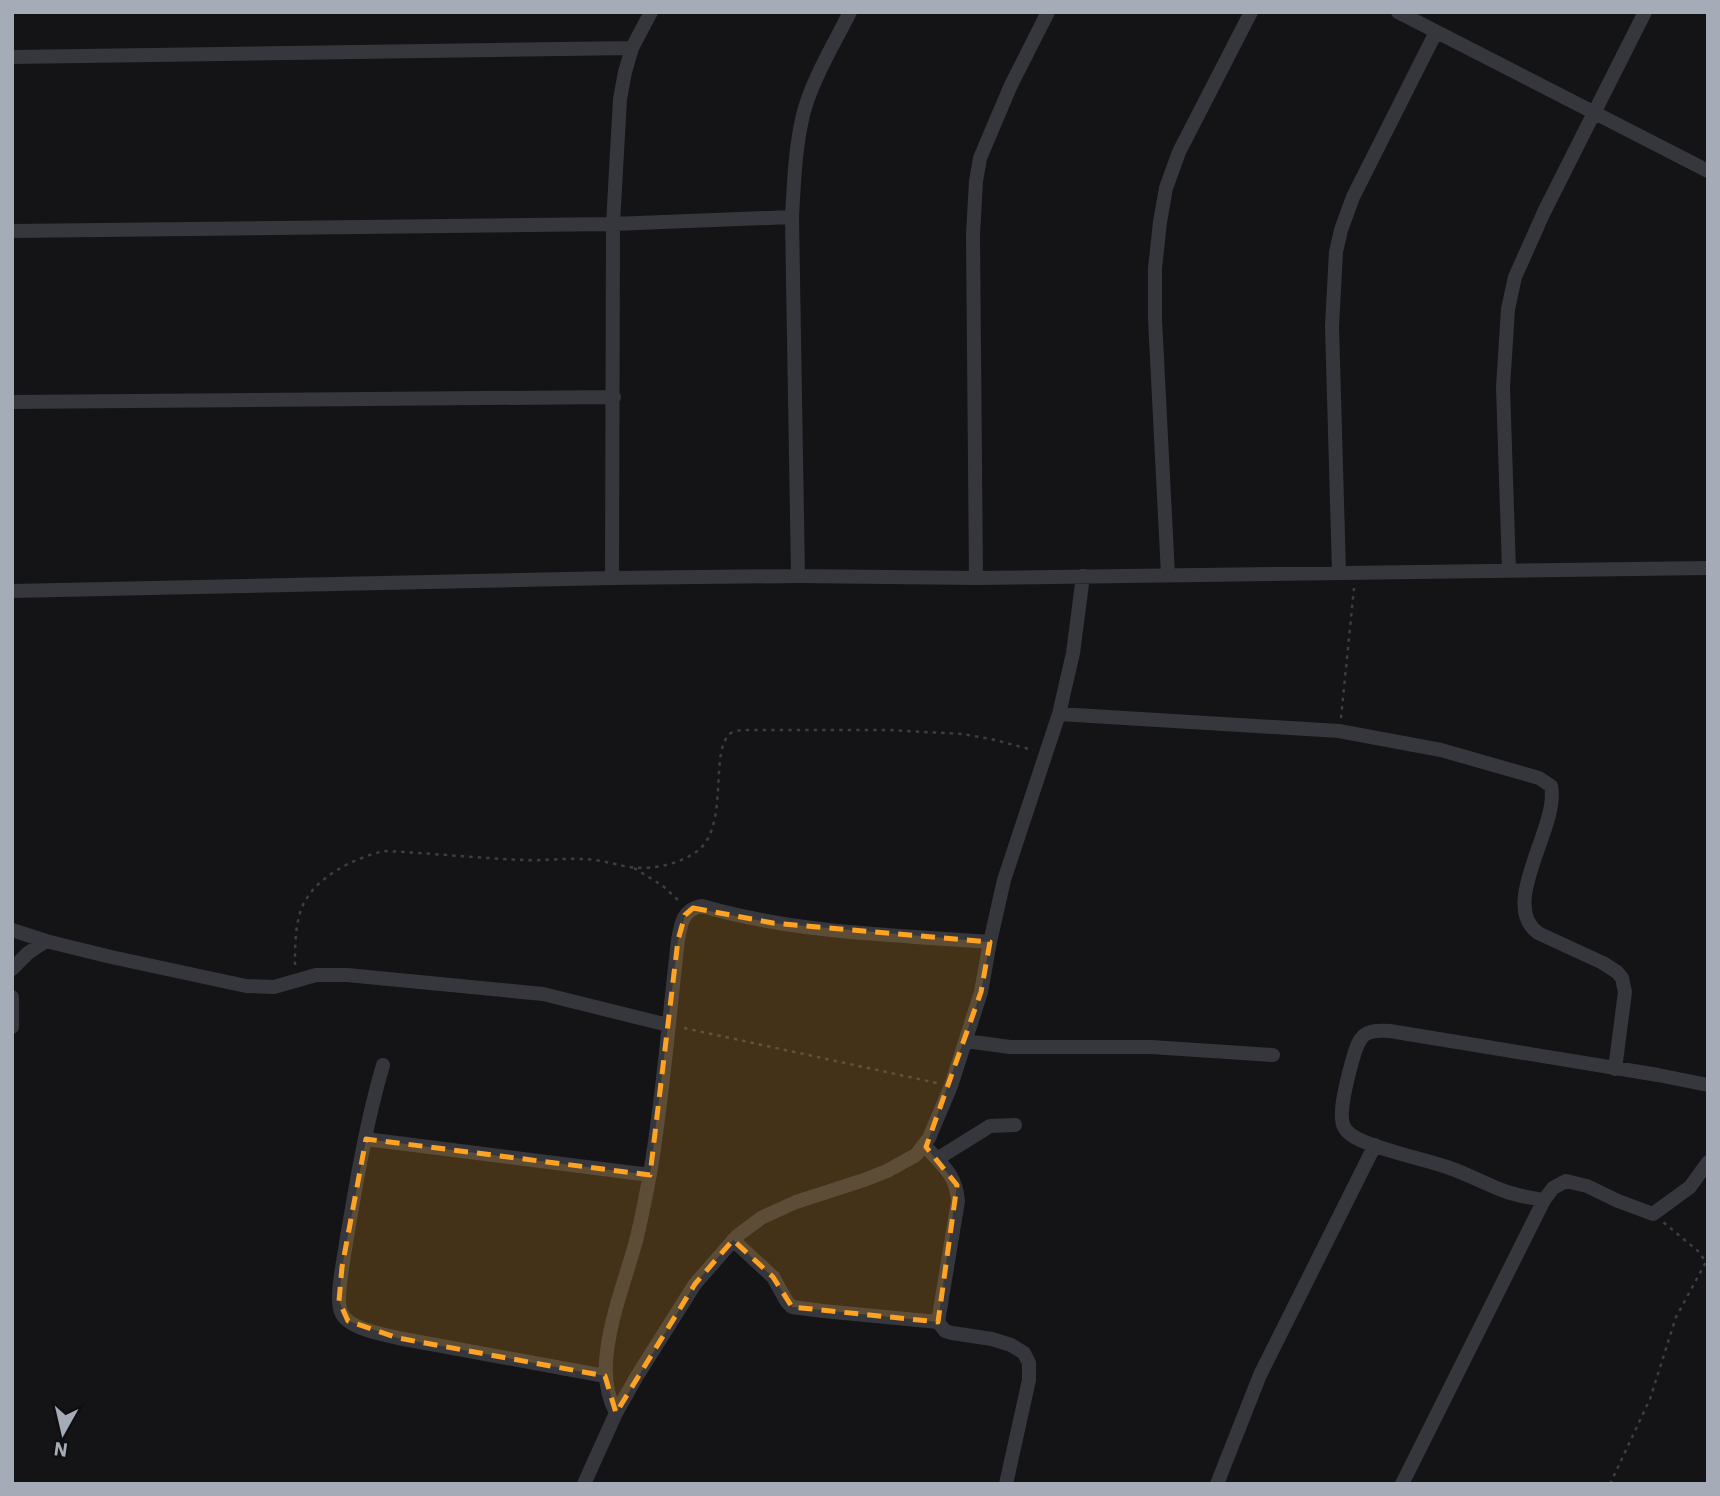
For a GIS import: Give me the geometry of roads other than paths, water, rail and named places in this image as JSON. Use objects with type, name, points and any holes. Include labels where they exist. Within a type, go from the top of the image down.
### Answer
[{"type":"street","points":[[612,578],[613,225],[620,99],[632,48],[651,12]]},
{"type":"street","points":[[798,576],[792,217],[795,170],[803,114],[819,74],[850,12]]},
{"type":"street","points":[[976,578],[976,181],[986,142],[1048,12]]},
{"type":"street","points":[[1168,575],[1155,319],[1155,268],[1160,222],[1166,188],[1179,152],[1251,12]]},
{"type":"street","points":[[1398,12],[1708,171]]},
{"type":"street","points":[[1510,570],[1503,387],[1508,309],[1515,276],[1544,212],[1645,12]]},
{"type":"street","points":[[1339,572],[1332,326],[1336,252],[1353,197],[1436,32]]},
{"type":"street","points":[[12,57],[632,48]]},
{"type":"street","points":[[12,230],[613,225],[792,217]]},
{"type":"street","points":[[12,402],[614,397]]},
{"type":"street","points":[[12,591],[612,578],[976,578],[1708,568]]},
{"type":"street","points":[[584,1484],[616,1413],[637,1376],[695,1284],[733,1240],[761,1218],[796,1202],[887,1171],[916,1155],[929,1138],[951,1086],[981,992],[1007,868],[1059,714],[1073,653],[1083,576]]},
{"type":"street","points":[[1059,714],[1339,731],[1441,751],[1539,778],[1551,786],[1552,804],[1525,892],[1525,915],[1531,928],[1538,933],[1604,963],[1622,978],[1625,992],[1615,1069]]},
{"type":"street","points":[[616,1413],[605,1376],[607,1352],[613,1318],[637,1237],[650,1175],[678,940],[682,921],[689,911],[702,906],[772,923],[990,942]]},
{"type":"street","points":[[12,930],[111,957],[246,986],[274,987],[316,975],[347,975],[543,994],[668,1025]]},
{"type":"street","points":[[12,969],[28,953],[46,941]]},
{"type":"street","points":[[12,997],[12,1027]]},
{"type":"street","points":[[1544,1200],[1508,1193],[1447,1167],[1375,1146],[1352,1136],[1342,1121],[1343,1101],[1361,1036],[1376,1030],[1390,1031],[1708,1085]]},
{"type":"street","points":[[965,1041],[1010,1047],[1151,1047],[1273,1055]]},
{"type":"street","points":[[383,1065],[342,1267],[339,1301],[341,1313],[348,1321],[370,1331],[398,1338],[605,1376]]},
{"type":"street","points":[[937,1159],[990,1126],[1015,1125]]},
{"type":"street","points":[[366,1139],[650,1175]]},
{"type":"street","points":[[925,1145],[957,1185],[958,1201],[938,1322]]},
{"type":"street","points":[[1217,1484],[1260,1375],[1375,1146]]},
{"type":"street","points":[[1402,1484],[1544,1200],[1553,1188],[1566,1181],[1587,1185],[1618,1201],[1653,1214],[1690,1187],[1708,1162]]},
{"type":"street","points":[[733,1240],[773,1277],[792,1307],[938,1322],[945,1331],[992,1339],[1011,1345],[1024,1353],[1029,1363],[1029,1380],[1006,1484]]}]
